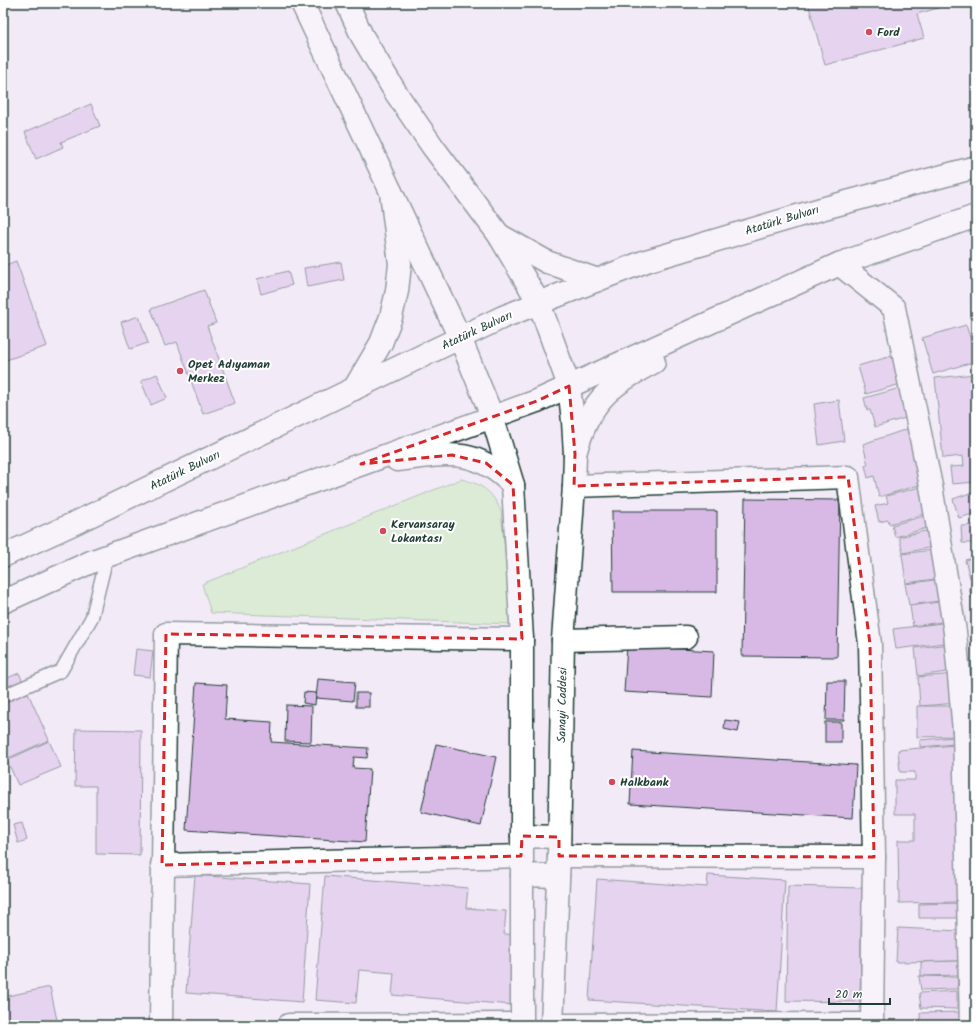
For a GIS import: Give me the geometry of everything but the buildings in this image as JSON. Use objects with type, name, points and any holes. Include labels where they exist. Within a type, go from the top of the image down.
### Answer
[{"type":"main road","points":[[289,1025],[522,1024],[522,639],[513,485],[492,416],[460,338],[302,3]]},
{"type":"main road","name":"Sanayi Caddesi","points":[[347,3],[362,36],[396,92],[433,147],[499,235],[538,303],[568,386],[573,421],[575,454],[563,640],[552,1025]]},
{"type":"main road","name":"Atatürk Bulvarı","points":[[3,556],[503,317],[538,303],[646,261],[821,208],[976,167]]},
{"type":"main road","points":[[354,389],[383,339],[392,313],[397,291],[400,264],[391,192]]},
{"type":"main road","points":[[3,602],[107,556],[537,401],[839,264],[976,216]]},
{"type":"main road","points":[[499,235],[547,262],[598,280]]},
{"type":"main road","points":[[839,264],[894,308],[931,486],[970,729],[971,1025]]},
{"type":"main road","points":[[575,454],[580,435],[588,417],[599,400],[613,386],[629,375],[839,264]]},
{"type":"main road","points":[[360,464],[452,455],[470,457],[486,463],[501,473],[513,485]]},
{"type":"main road","points":[[552,1025],[872,1024],[874,857],[870,644],[848,476],[574,486]]},
{"type":"main road","points":[[161,1025],[166,634],[522,639]]},
{"type":"main road","points":[[563,640],[686,636]]},
{"type":"main road","points":[[162,865],[522,856],[874,857]]},
{"type":"main road","points":[[522,856],[558,856]]},
{"type":"lane","points":[[3,696],[61,671],[92,617],[107,556]]},
{"type":"highlighted area","points":[[569,386],[575,454],[574,486],[848,477],[870,644],[874,857],[559,856],[559,837],[522,836],[521,856],[162,865],[166,634],[522,639],[513,485],[486,463],[452,455],[361,464],[537,401]]},
{"type":"green space","points":[[461,479],[475,483],[486,489],[494,498],[501,511],[512,624],[211,613],[202,584]]},
{"type":"place","name":"Ford","points":[[869,32]]},
{"type":"place","name":"Opet Adıyaman Merkez","points":[[180,371]]},
{"type":"place","name":"Kervansaray Lokantası","points":[[383,531]]},
{"type":"place","name":"Halkbank","points":[[612,782]]}]
